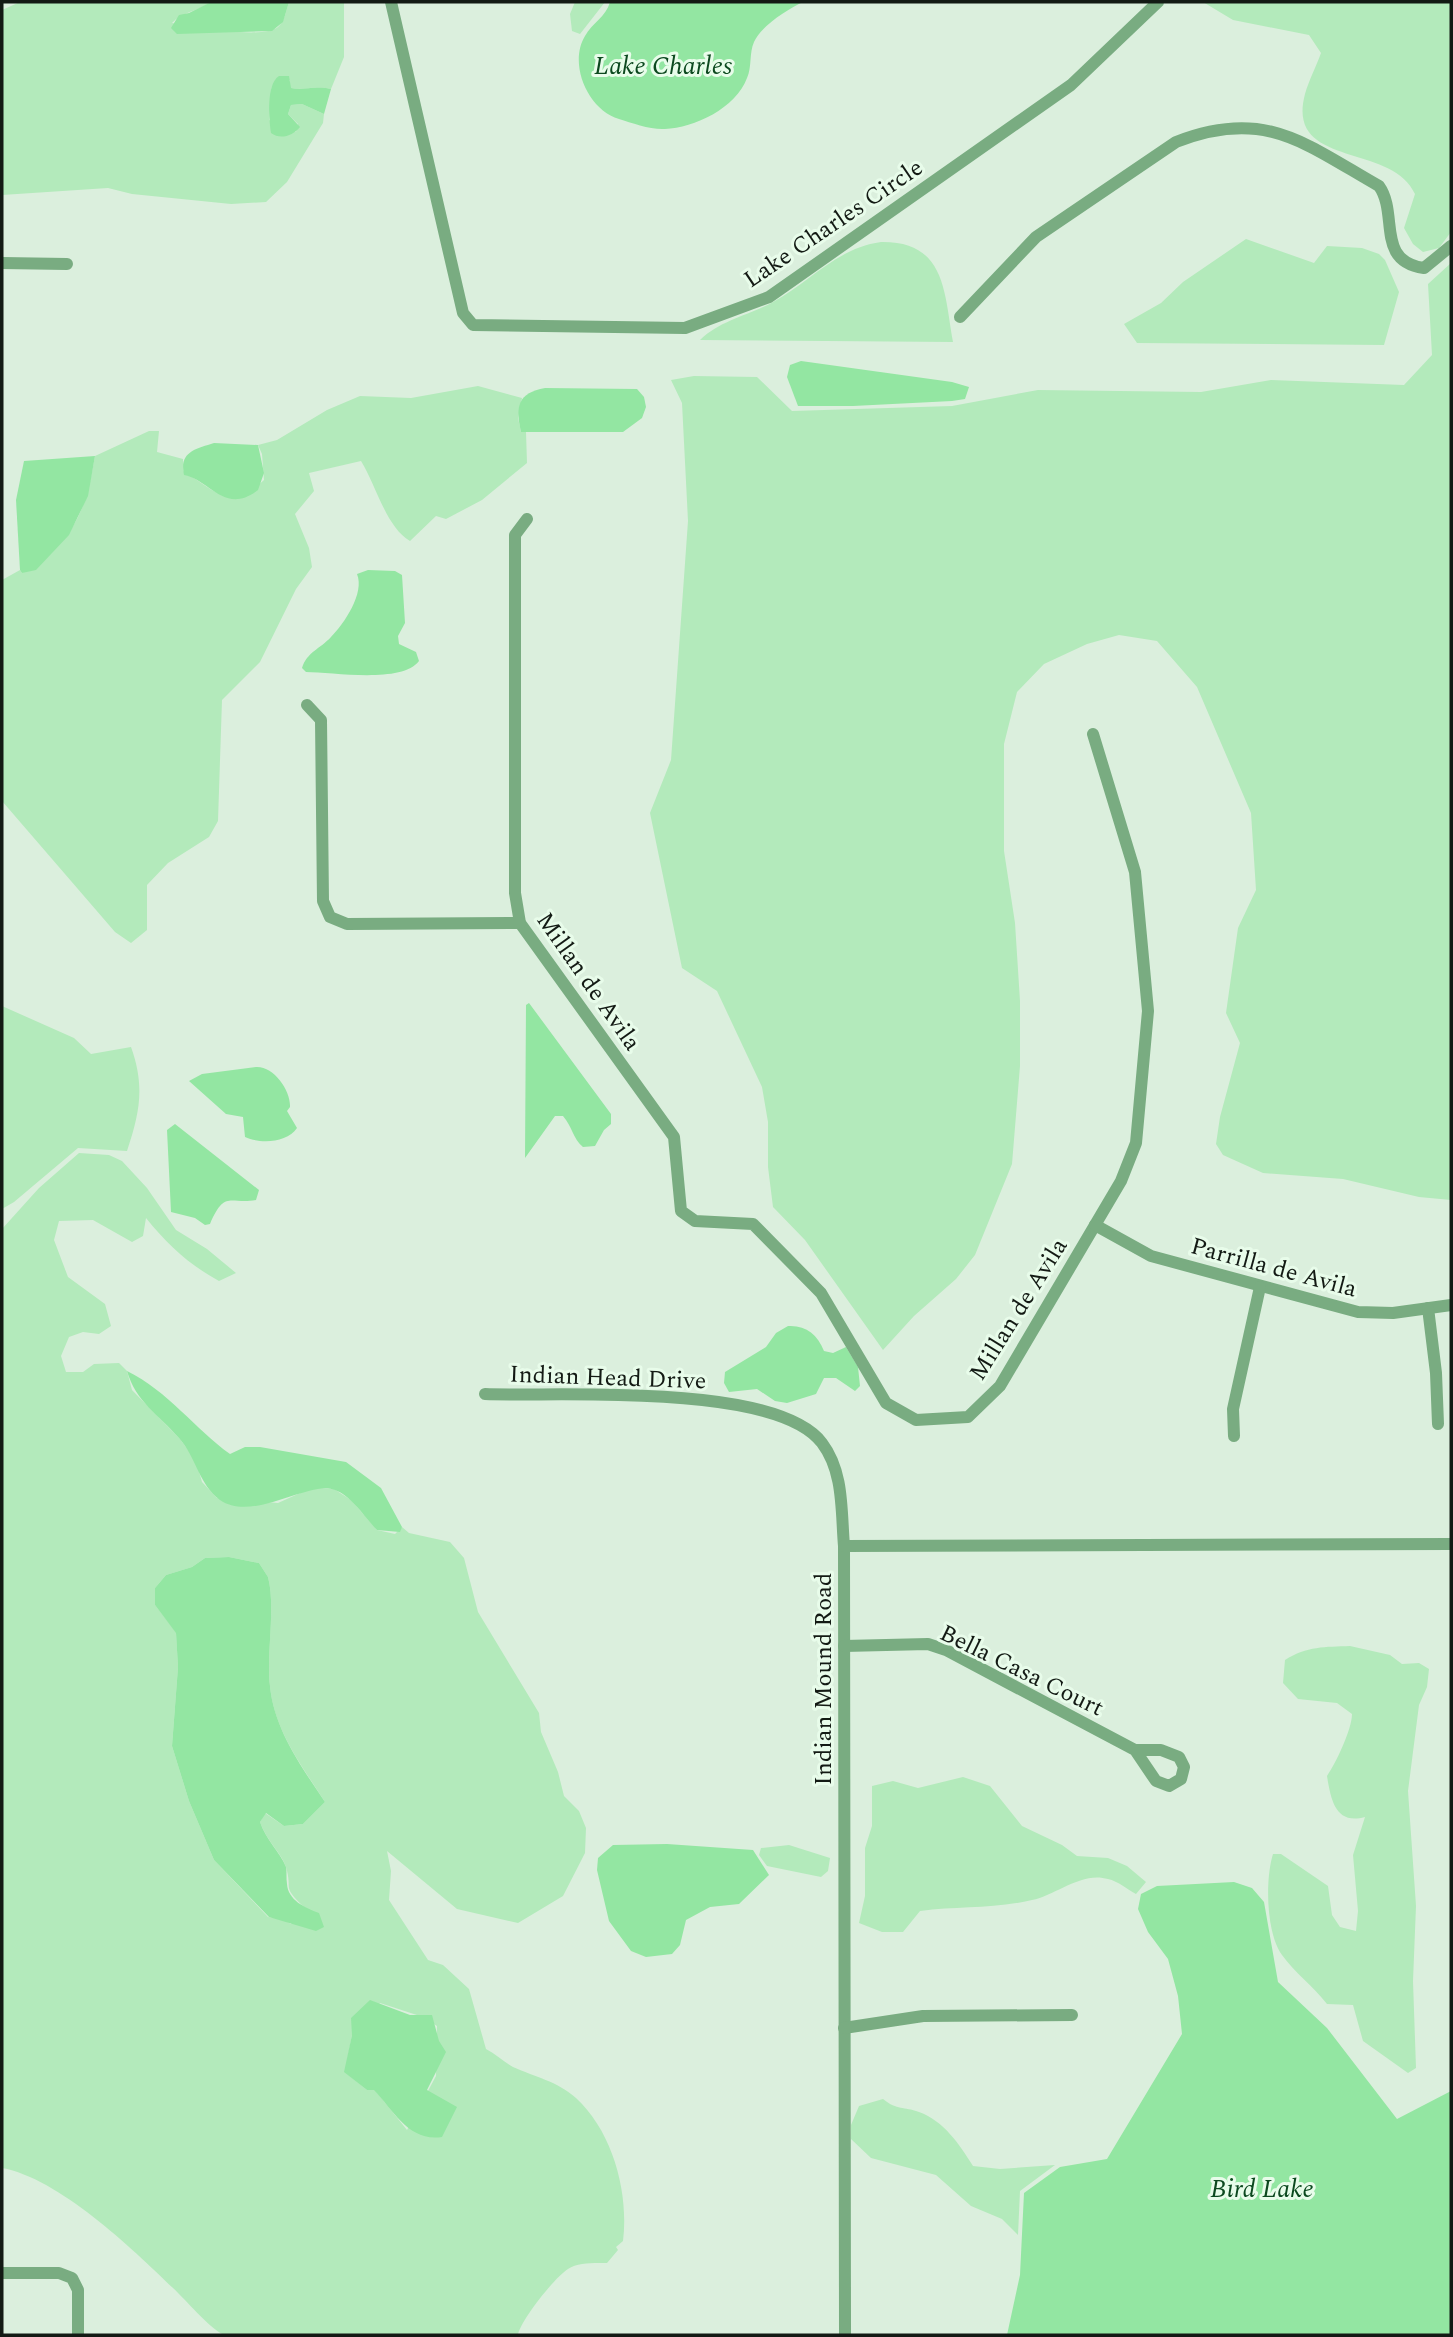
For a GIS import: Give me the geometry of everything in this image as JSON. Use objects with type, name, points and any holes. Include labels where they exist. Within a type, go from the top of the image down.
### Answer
[{"type":"street","name":"Lake Charles Circle","points":[[391,2],[463,313],[473,325],[676,328],[722,317],[769,297],[1071,85],[1158,2]]},
{"type":"street","points":[[960,317],[1036,237],[1176,142],[1199,133],[1222,129],[1274,130],[1380,186],[1385,195],[1391,244],[1411,266],[1424,268],[1451,246]]},
{"type":"street","points":[[2,263],[67,264]]},
{"type":"street","name":"Millan de Avila","points":[[527,519],[514,535],[516,893],[520,923],[674,1138],[681,1212],[695,1221],[753,1224],[821,1293],[886,1403],[916,1420],[968,1417],[1000,1386],[1121,1181],[1136,1143],[1148,1012],[1135,872],[1093,734]]},
{"type":"street","points":[[307,705],[321,720],[323,901],[330,917],[347,924],[520,923]]},
{"type":"street","name":"Parrilla de Avila","points":[[1095,1225],[1151,1256],[1357,1312],[1393,1313],[1451,1305]]},
{"type":"street","points":[[1234,1436],[1233,1409],[1260,1287]]},
{"type":"street","points":[[1428,1308],[1436,1373],[1438,1424]]},
{"type":"street","name":"Indian Head Drive","points":[[485,1394],[685,1396],[742,1406],[798,1424],[821,1441],[835,1465],[844,1546]]},
{"type":"street","name":"Indian Mound Road","points":[[845,2335],[844,1546],[1451,1544]]},
{"type":"street","name":"Bella Casa Court","points":[[844,1646],[928,1644],[946,1650],[1135,1750]]},
{"type":"street","points":[[844,2028],[923,2016],[1072,2015]]},
{"type":"street","points":[[2,2273],[59,2273],[72,2278],[78,2290],[78,2335]]},
{"type":"shaded area","points":[[20,2],[211,2],[180,16],[172,23],[227,31],[258,32],[278,27],[284,19],[289,2],[344,2],[344,57],[331,89],[290,88],[290,80],[272,86],[269,120],[296,132],[298,124],[288,114],[291,105],[302,104],[324,114],[323,123],[287,182],[266,202],[231,204],[132,194],[108,188],[2,195],[2,10]]},
{"type":"shaded area","points":[[575,2],[605,2],[580,34],[572,31],[570,14]]},
{"type":"shaded area","points":[[1203,2],[1451,2],[1451,232],[1439,248],[1423,252],[1413,244],[1404,228],[1415,194],[1403,178],[1385,167],[1325,145],[1311,134],[1303,118],[1305,94],[1321,53],[1309,35],[1233,20]]},
{"type":"shaded area","points":[[1246,239],[1314,263],[1327,246],[1362,248],[1379,254],[1385,260],[1399,292],[1384,345],[1137,343],[1124,324],[1161,303],[1183,282]]},
{"type":"shaded area","points":[[881,242],[902,244],[918,250],[930,260],[943,288],[953,342],[700,340],[726,323],[773,302],[837,258],[865,245]]},
{"type":"shaded area","points":[[1451,263],[1451,1200],[1419,1197],[1343,1179],[1263,1173],[1223,1155],[1216,1144],[1220,1117],[1240,1043],[1226,1013],[1238,928],[1256,890],[1251,813],[1197,687],[1157,641],[1119,635],[1087,644],[1044,664],[1017,692],[1004,744],[1004,851],[1015,923],[1020,1001],[1020,1066],[1012,1164],[975,1255],[956,1279],[914,1316],[883,1350],[805,1240],[773,1207],[768,1167],[768,1122],[762,1087],[717,991],[682,968],[650,813],[671,760],[688,521],[682,403],[671,380],[694,376],[757,377],[792,411],[952,406],[1038,390],[1201,392],[1271,380],[1404,385],[1432,355],[1428,284]]},
{"type":"shaded area","points":[[478,386],[522,398],[518,418],[521,432],[526,432],[527,463],[482,500],[446,519],[436,516],[410,541],[394,526],[361,461],[309,473],[314,491],[295,514],[309,548],[312,567],[296,589],[260,662],[222,700],[218,821],[209,837],[168,863],[147,885],[147,930],[131,943],[115,932],[2,801],[2,580],[20,570],[22,573],[54,550],[74,525],[87,495],[95,456],[149,431],[159,431],[157,452],[183,459],[183,471],[218,493],[245,497],[264,480],[262,454],[258,445],[277,440],[327,410],[360,396],[411,398]]},
{"type":"shaded area","points":[[2,1006],[74,1038],[91,1054],[131,1047],[138,1074],[139,1099],[127,1151],[78,1148],[2,1209]]},
{"type":"shaded area","points":[[79,1153],[109,1155],[122,1161],[147,1188],[176,1230],[207,1249],[236,1273],[219,1281],[208,1275],[179,1253],[146,1218],[143,1236],[132,1242],[93,1220],[59,1221],[54,1240],[68,1277],[105,1304],[111,1326],[99,1334],[83,1332],[69,1337],[61,1356],[66,1372],[83,1372],[94,1364],[119,1363],[127,1371],[132,1390],[180,1439],[196,1461],[202,1482],[217,1498],[278,1503],[309,1489],[334,1489],[351,1500],[377,1530],[395,1534],[402,1527],[409,1533],[450,1542],[464,1558],[478,1612],[539,1713],[541,1732],[558,1772],[564,1796],[579,1811],[586,1828],[585,1853],[563,1896],[518,1923],[457,1909],[387,1851],[391,1871],[389,1900],[428,1960],[443,1965],[469,1989],[486,2049],[513,2067],[554,2083],[576,2098],[600,2128],[616,2164],[621,2184],[624,2222],[623,2241],[616,2247],[618,2250],[607,2263],[577,2265],[562,2274],[531,2310],[518,2335],[224,2335],[204,2320],[137,2254],[93,2217],[47,2185],[24,2174],[2,2168],[2,1229],[39,1188]],"holes":[[[229,1557],[259,1563],[268,1577],[271,1602],[269,1673],[277,1718],[290,1747],[325,1802],[303,1824],[284,1826],[265,1813],[260,1822],[284,1862],[290,1891],[304,1907],[291,1924],[282,1919],[268,1917],[214,1860],[189,1801],[172,1746],[178,1667],[176,1632],[155,1605],[155,1588],[166,1575],[192,1567],[205,1558]],[[380,2003],[423,2017],[437,2026],[436,2076],[407,2130],[374,2089],[367,2090],[345,2072],[352,2035]]]},
{"type":"shaded area","points":[[1350,1646],[1390,1655],[1402,1664],[1419,1663],[1429,1669],[1427,1687],[1419,1705],[1408,1791],[1416,1906],[1413,1981],[1416,2068],[1408,2073],[1363,2041],[1353,2005],[1327,2004],[1282,1955],[1273,1933],[1268,1906],[1270,1865],[1273,1854],[1281,1854],[1328,1886],[1332,1915],[1340,1927],[1356,1931],[1358,1911],[1353,1855],[1365,1817],[1355,1819],[1341,1814],[1333,1802],[1327,1776],[1343,1746],[1352,1714],[1337,1703],[1298,1699],[1283,1683],[1285,1660],[1293,1655],[1316,1648]]},
{"type":"shaded area","points":[[963,1777],[990,1786],[1022,1826],[1062,1845],[1077,1856],[1108,1858],[1127,1866],[1146,1882],[1136,1894],[1112,1880],[1089,1878],[1018,1903],[920,1911],[903,1932],[882,1932],[859,1923],[865,1896],[865,1848],[872,1826],[872,1786],[893,1781],[918,1788]]},
{"type":"shaded area","points":[[789,1845],[830,1858],[828,1871],[821,1877],[767,1866],[759,1855],[761,1848]]},
{"type":"shaded area","points":[[883,2099],[936,2121],[956,2142],[973,2166],[1000,2169],[1055,2165],[1020,2191],[1018,2235],[1002,2219],[971,2206],[936,2175],[871,2158],[851,2139],[851,2125],[859,2106]]},
{"type":"water","points":[[211,2],[289,2],[283,22],[272,31],[177,34],[171,28],[179,15]]},
{"type":"water","name":"Lake Charles","points":[[610,2],[803,2],[762,30],[752,46],[750,69],[742,89],[724,107],[688,125],[660,129],[608,114],[598,106],[584,85],[580,72],[580,47],[588,31]]},
{"type":"water","points":[[279,76],[289,76],[291,88],[331,89],[324,114],[302,104],[291,105],[288,114],[300,127],[290,135],[282,137],[271,133],[269,102],[272,86]]},
{"type":"water","points":[[801,361],[952,382],[969,387],[965,399],[952,401],[798,406],[787,377],[790,365]]},
{"type":"water","points":[[545,388],[637,389],[644,397],[646,407],[642,418],[623,432],[521,432],[518,415],[521,402],[529,393]]},
{"type":"water","points":[[214,443],[258,445],[264,473],[258,490],[246,497],[227,498],[184,475],[186,456]]},
{"type":"water","points":[[95,456],[88,496],[69,535],[36,570],[22,573],[16,500],[24,461]]},
{"type":"water","points":[[368,570],[395,571],[402,575],[405,623],[398,636],[399,644],[416,652],[419,661],[410,668],[383,675],[306,672],[302,668],[307,658],[336,631],[352,608],[358,590],[357,574]]},
{"type":"water","points":[[529,1003],[611,1114],[611,1124],[604,1130],[595,1146],[583,1147],[563,1116],[555,1116],[525,1158],[526,1005]]},
{"type":"water","points":[[256,1067],[275,1075],[288,1094],[290,1107],[287,1111],[297,1128],[287,1137],[258,1141],[245,1137],[243,1117],[226,1114],[189,1081],[202,1074]]},
{"type":"water","points":[[175,1124],[259,1190],[256,1200],[224,1202],[210,1224],[205,1225],[195,1218],[171,1212],[167,1130]]},
{"type":"water","points":[[788,1326],[800,1327],[810,1332],[824,1351],[833,1353],[846,1347],[858,1367],[860,1386],[855,1391],[836,1378],[824,1378],[816,1394],[787,1403],[775,1401],[757,1389],[729,1392],[724,1383],[725,1372],[766,1347],[776,1333]]},
{"type":"water","points":[[127,1371],[168,1399],[230,1454],[245,1447],[260,1447],[346,1462],[381,1488],[402,1527],[400,1532],[377,1530],[353,1502],[335,1490],[310,1491],[248,1507],[233,1506],[220,1500],[207,1487],[179,1438],[136,1391]]},
{"type":"water","points":[[229,1557],[259,1563],[268,1577],[271,1602],[269,1674],[273,1702],[290,1747],[325,1802],[303,1824],[284,1826],[266,1813],[260,1822],[286,1867],[290,1895],[303,1906],[319,1913],[324,1927],[316,1931],[269,1917],[214,1860],[189,1801],[172,1746],[178,1667],[176,1633],[155,1605],[155,1588],[166,1575],[192,1567],[205,1558]]},
{"type":"water","points":[[667,1844],[753,1850],[769,1875],[739,1904],[710,1907],[686,1920],[680,1945],[672,1954],[646,1957],[631,1951],[609,1921],[597,1870],[598,1858],[613,1845]]},
{"type":"water","name":"Bird Lake","points":[[1234,1882],[1252,1888],[1264,1902],[1278,1982],[1327,2028],[1397,2119],[1451,2091],[1451,2335],[1007,2335],[1020,2275],[1024,2193],[1060,2167],[1107,2159],[1182,2034],[1178,1996],[1168,1959],[1148,1932],[1138,1909],[1141,1894],[1157,1886]]},
{"type":"water","points":[[370,2000],[410,2015],[432,2015],[439,2041],[446,2052],[427,2090],[457,2107],[442,2137],[420,2135],[411,2130],[374,2090],[367,2090],[344,2072],[352,2035],[351,2018]]}]
